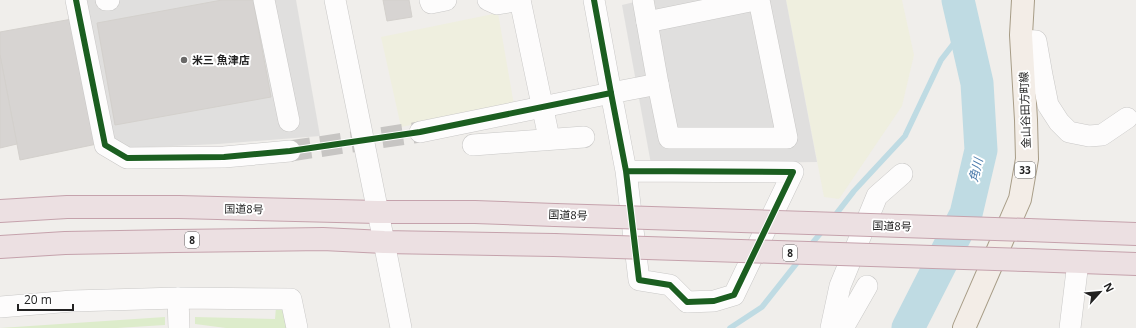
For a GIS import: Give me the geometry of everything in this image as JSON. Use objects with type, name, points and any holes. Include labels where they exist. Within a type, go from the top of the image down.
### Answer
[{"type":"highway","name":"国道8号","points":[[0,211],[67,207],[187,207],[378,212],[476,212],[1136,234]]},
{"type":"highway","name":"8","points":[[0,247],[65,243],[175,240],[323,239],[1136,264]]},
{"type":"main road","name":"金山谷田方町線","points":[[964,328],[1020,198],[1026,159],[1026,120],[1022,40],[1023,0]]},
{"type":"street","points":[[76,0],[105,145],[127,158],[224,157],[290,151]]},
{"type":"street","points":[[264,0],[289,121]]},
{"type":"street","points":[[335,0],[401,328]]},
{"type":"street","points":[[430,0],[431,3],[446,0]]},
{"type":"street","points":[[488,0],[498,4],[520,0],[549,138]]},
{"type":"street","points":[[594,0],[626,171],[639,280],[670,285],[687,302],[714,301],[734,295],[793,172],[626,171]]},
{"type":"street","points":[[643,0],[669,138],[787,138],[759,0]]},
{"type":"street","points":[[647,22],[755,0]]},
{"type":"street","points":[[1022,40],[1036,41],[1048,105],[1059,122],[1069,132],[1089,136],[1102,135],[1127,118]]},
{"type":"street","points":[[420,132],[658,84]]},
{"type":"street","points":[[473,145],[549,138],[584,137]]},
{"type":"street","points":[[831,328],[840,286],[877,196],[902,174]]},
{"type":"street","points":[[1070,328],[1078,262]]},
{"type":"street","points":[[843,328],[867,286]]},
{"type":"street","points":[[178,298],[179,328]]},
{"type":"street","points":[[0,307],[72,301],[178,298],[291,299],[297,328]]},
{"type":"green space","points":[[786,0],[902,0],[914,55],[902,106],[839,199],[824,197]]},
{"type":"green space","points":[[498,13],[514,105],[401,127],[381,37]]},
{"type":"green space","points":[[276,307],[285,307],[288,328],[226,328],[195,324],[195,317],[275,319]]},
{"type":"green space","points":[[165,317],[165,325],[117,328],[0,328]]},
{"type":"shaded area","points":[[86,0],[296,0],[320,136],[218,144],[126,148],[115,142]]},
{"type":"shaded area","points":[[643,0],[786,0],[817,162],[651,164],[622,5]]},
{"type":"building","name":"米三 魚津店","points":[[222,0],[253,0],[271,97],[115,125],[97,23]]},
{"type":"building","points":[[383,0],[409,0],[412,17],[387,21]]},
{"type":"building","points":[[72,19],[97,144],[20,160],[0,55],[0,32]]},
{"type":"building","points":[[0,55],[17,144],[0,148]]},
{"type":"waterway","name":"角川","points":[[908,328],[966,214],[981,150],[977,83],[958,0]]},
{"type":"waterway","points":[[833,218],[854,191],[905,136],[941,60],[965,29]]},
{"type":"waterway","points":[[809,247],[824,229]]},
{"type":"waterway","points":[[730,328],[762,307],[800,259]]},
{"type":"tunnel","points":[[290,151],[420,132]]},
{"type":"cycle path","points":[[76,0],[105,145],[127,158],[224,157],[290,151],[420,132],[611,93],[594,0]]},
{"type":"cycle path","points":[[611,93],[626,171],[793,172],[734,295],[714,301],[687,302],[670,285],[639,280],[626,171]]},
{"type":"place","name":"米三 魚津店","points":[[184,60]]}]
